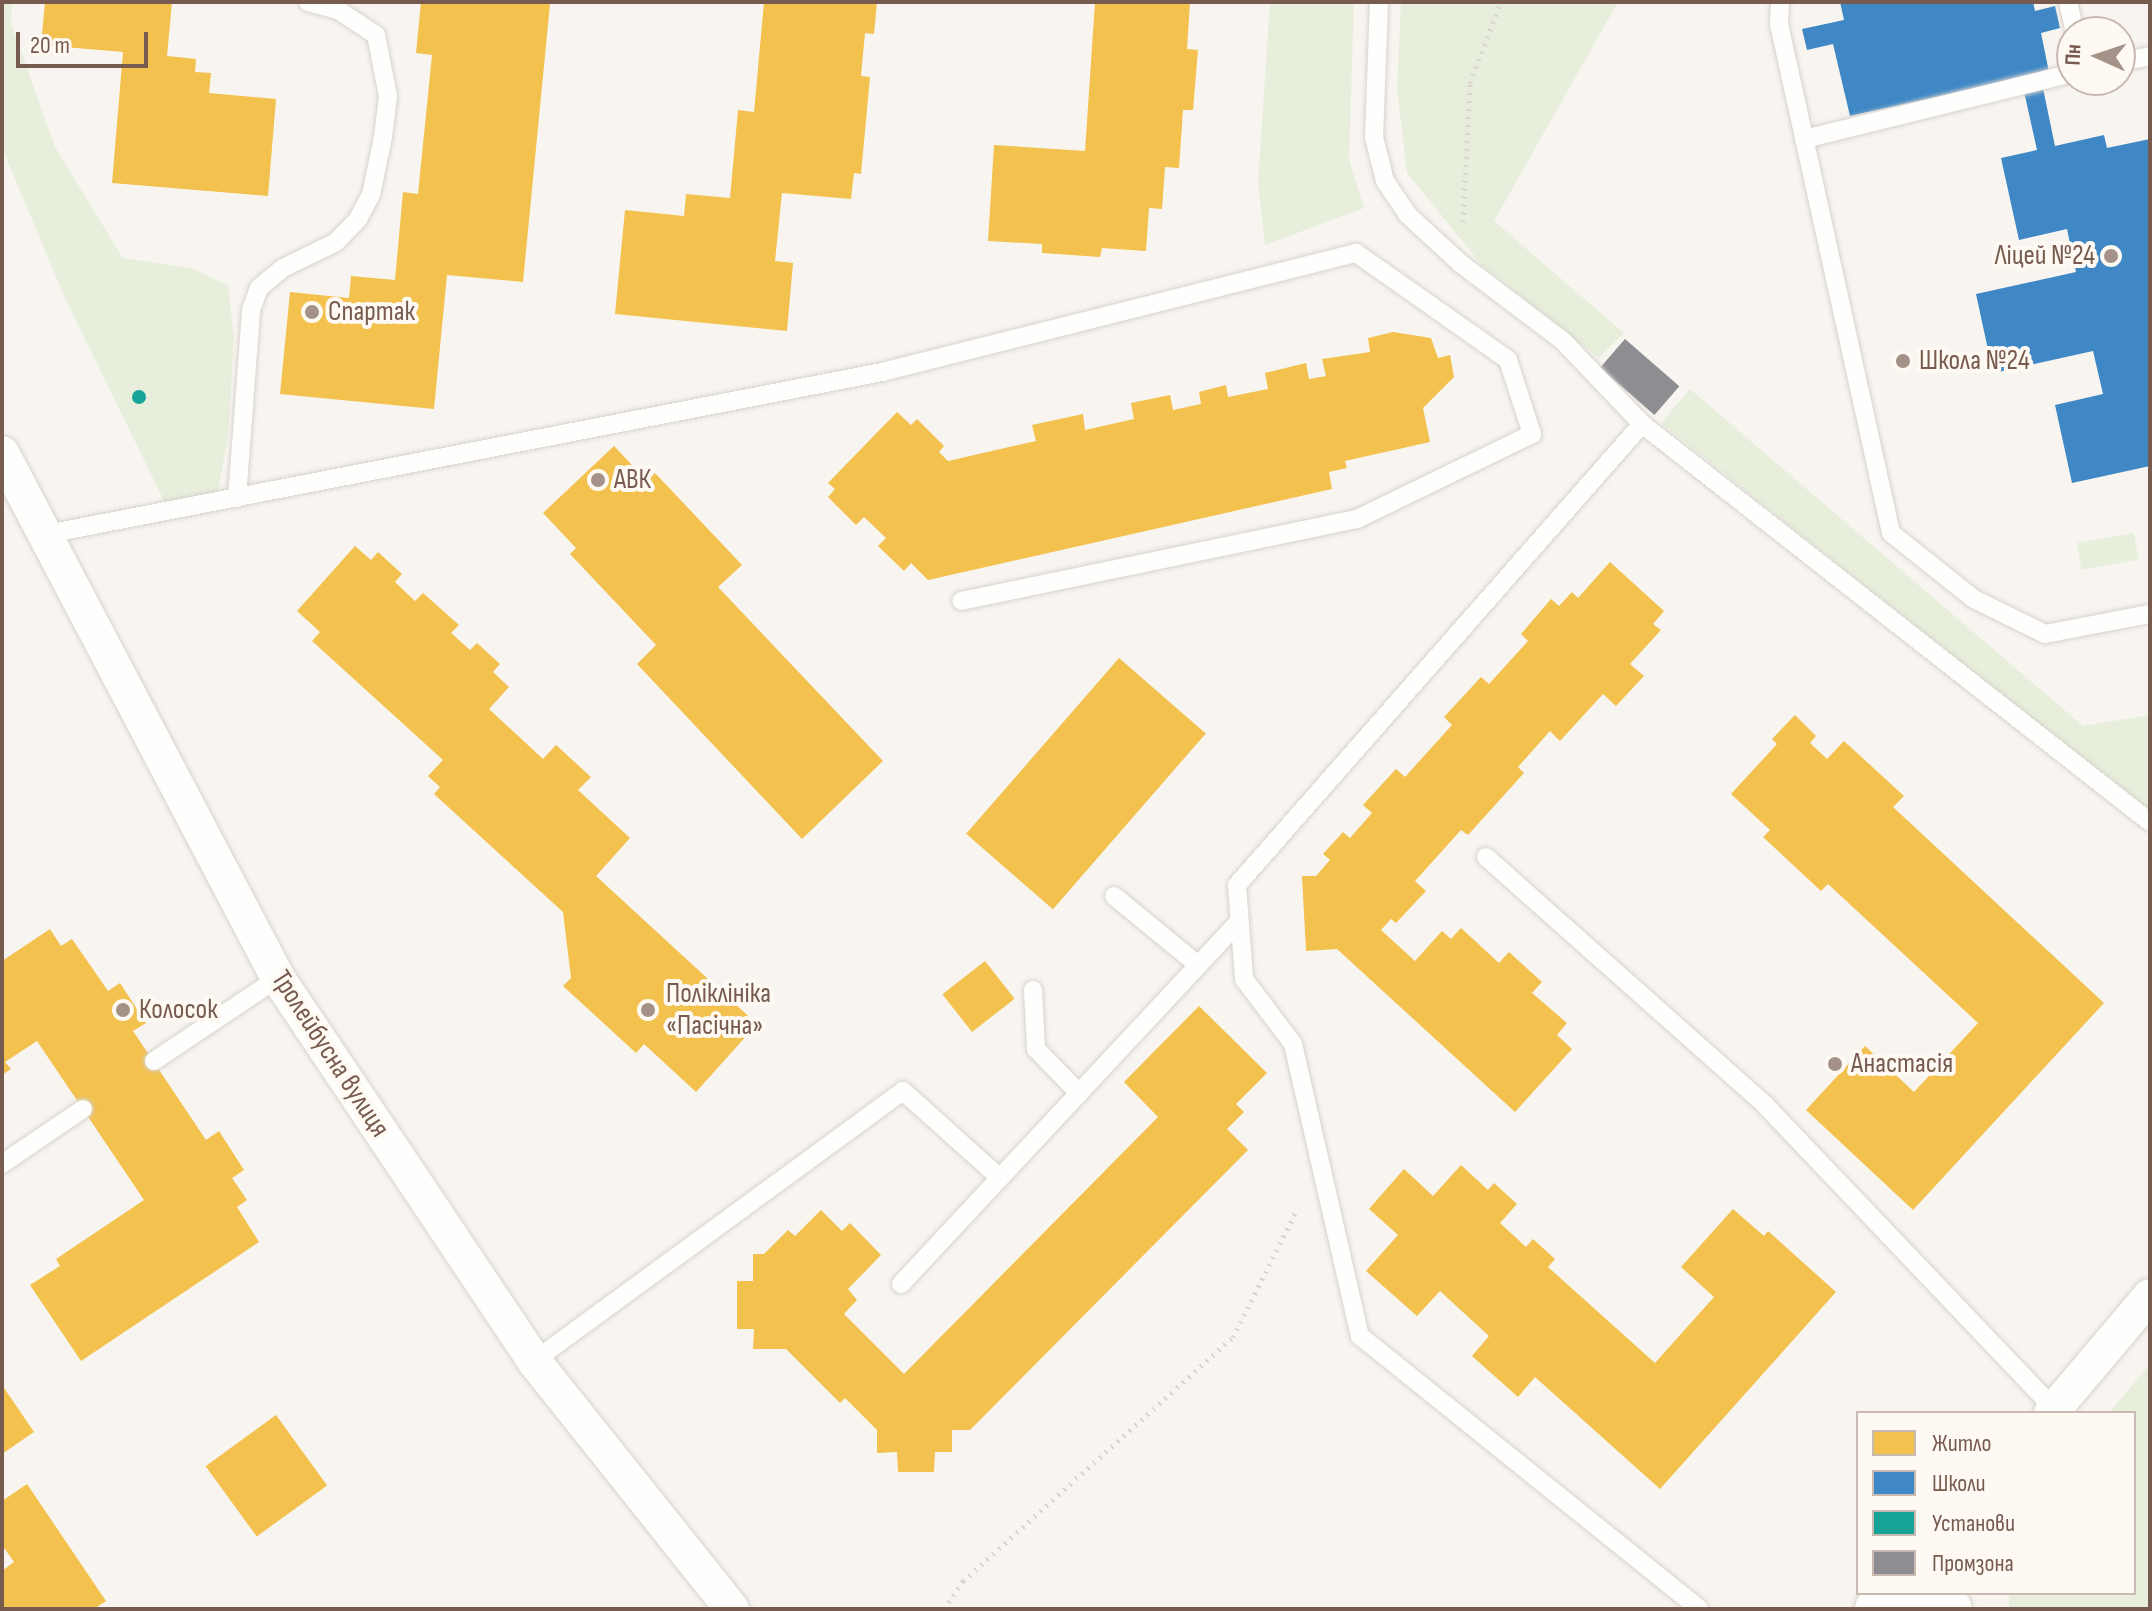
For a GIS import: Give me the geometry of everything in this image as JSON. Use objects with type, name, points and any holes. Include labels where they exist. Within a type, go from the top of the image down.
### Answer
[{"type":"street","name":"Тролейбусна вулиця","points":[[2,453],[42,535],[278,978],[534,1361],[732,1609]]},
{"type":"street","points":[[2052,1411],[2150,1296]]},
{"type":"street","points":[[1918,1595],[1950,1609]]},
{"type":"lane","points":[[237,498],[251,310],[259,288],[283,268],[336,242],[358,219],[371,195],[383,137],[388,96],[376,35],[338,10],[308,2]]},
{"type":"lane","points":[[1379,2],[1374,137],[1385,181],[1408,215],[1460,263],[1563,341],[1642,424],[2150,822]]},
{"type":"lane","points":[[1780,2],[1779,24],[1891,533],[1974,599],[2045,634],[2150,614]]},
{"type":"lane","points":[[1804,139],[2056,77]]},
{"type":"lane","points":[[42,535],[882,372],[1356,253],[1508,360],[1532,434],[1357,519],[961,601]]},
{"type":"lane","points":[[1642,424],[1237,885],[1244,979],[1293,1044],[1360,1336],[1699,1609]]},
{"type":"lane","points":[[1486,857],[1765,1105],[2052,1411]]},
{"type":"lane","points":[[1114,896],[1198,965]]},
{"type":"lane","points":[[901,1284],[1239,921]]},
{"type":"lane","points":[[154,1061],[278,978]]},
{"type":"lane","points":[[1033,990],[1036,1049],[1079,1093]]},
{"type":"lane","points":[[534,1361],[903,1091],[1000,1178]]},
{"type":"lane","points":[[2,1164],[83,1109]]},
{"type":"path","points":[[1460,263],[1470,83],[1501,2]]},
{"type":"path","points":[[944,1609],[963,1581],[1233,1337],[1288,1218],[1324,1179]]},
{"type":"green space","points":[[2,2],[12,2],[11,23],[55,147],[123,258],[191,268],[228,285],[234,338],[228,437],[217,496],[166,505],[65,298],[2,148]]},
{"type":"green space","points":[[1270,2],[1354,2],[1349,159],[1364,208],[1265,245],[1258,183]]},
{"type":"green space","points":[[1401,2],[1618,2],[1494,221],[1624,333],[1599,358],[1482,265],[1407,173],[1397,89]]},
{"type":"green space","points":[[1690,389],[2083,726],[2150,715],[2150,813],[1661,423]]},
{"type":"green space","points":[[2134,533],[2139,560],[2082,570],[2077,543]]},
{"type":"green space","points":[[2150,1364],[2150,1609],[2009,1609],[2009,1595],[2136,1595],[2136,1411],[2111,1411]]},
{"type":"building: Житло","points":[[45,2],[172,2],[167,56],[196,59],[195,72],[211,73],[209,93],[276,99],[268,196],[112,183],[123,52],[41,45]]},
{"type":"building: Житло","points":[[421,2],[550,4],[523,282],[447,275],[434,409],[280,394],[290,292],[349,298],[351,276],[395,280],[403,192],[418,194],[432,55],[416,53]]},
{"type":"building: Житло","points":[[764,2],[877,2],[874,34],[865,33],[861,76],[870,77],[861,174],[854,173],[851,199],[782,193],[775,261],[793,263],[787,331],[615,314],[625,210],[684,216],[686,194],[730,198],[738,110],[754,112]]},
{"type":"building: Житло","points":[[1095,2],[1190,2],[1187,49],[1198,50],[1193,110],[1183,110],[1179,168],[1165,167],[1162,209],[1149,208],[1146,251],[1102,248],[1100,257],[1042,253],[1042,244],[988,241],[994,145],[1085,151]]},
{"type":"building: Житло","points":[[1393,332],[1431,338],[1438,358],[1450,355],[1454,377],[1423,408],[1430,442],[1345,461],[1347,468],[1329,472],[1332,489],[928,580],[911,563],[904,571],[878,546],[886,538],[864,517],[856,525],[828,497],[835,489],[828,483],[897,412],[911,425],[917,419],[944,446],[939,452],[948,461],[1036,441],[1032,425],[1083,414],[1085,430],[1134,419],[1131,403],[1170,395],[1173,410],[1201,404],[1199,392],[1226,385],[1228,397],[1268,389],[1265,373],[1306,363],[1309,379],[1326,376],[1322,359],[1370,352],[1368,338]]},
{"type":"building: Житло","points":[[614,446],[647,481],[655,473],[742,565],[718,587],[883,761],[802,839],[637,664],[656,645],[570,554],[576,548],[543,513]]},
{"type":"building: Житло","points":[[355,546],[371,560],[378,552],[402,574],[395,582],[415,601],[423,593],[459,625],[451,633],[470,650],[477,643],[500,664],[493,672],[509,687],[489,709],[543,759],[556,745],[591,777],[578,790],[630,838],[596,876],[757,1024],[696,1092],[644,1044],[636,1053],[563,986],[571,978],[563,912],[434,794],[440,787],[428,776],[443,760],[312,641],[320,632],[297,611]]},
{"type":"building: Житло","points":[[1610,562],[1664,611],[1653,624],[1661,630],[1630,664],[1644,676],[1616,706],[1603,694],[1560,741],[1550,731],[1518,767],[1524,773],[1468,835],[1461,830],[1415,881],[1426,891],[1396,923],[1391,919],[1381,930],[1415,961],[1442,931],[1451,939],[1461,928],[1499,963],[1509,952],[1542,982],[1532,993],[1567,1023],[1557,1035],[1572,1049],[1515,1112],[1337,949],[1306,951],[1302,876],[1316,876],[1330,860],[1323,854],[1343,832],[1350,838],[1372,813],[1363,805],[1396,769],[1405,777],[1452,725],[1444,717],[1481,677],[1489,684],[1528,641],[1521,634],[1551,599],[1559,606],[1572,592],[1578,598]]},
{"type":"building: Житло","points":[[1119,658],[1206,733],[1053,909],[966,834]]},
{"type":"building: Житло","points":[[1795,715],[1816,736],[1810,743],[1827,759],[1844,741],[1904,796],[1893,807],[2104,1003],[1913,1210],[1806,1110],[1865,1046],[1914,1092],[1978,1023],[1828,884],[1821,891],[1763,837],[1770,830],[1731,794],[1777,744],[1772,739]]},
{"type":"building: Житло","points":[[50,929],[61,946],[72,939],[108,991],[120,983],[146,1023],[133,1031],[206,1140],[219,1131],[244,1170],[232,1178],[247,1200],[237,1207],[259,1242],[81,1361],[30,1285],[60,1266],[56,1259],[144,1200],[37,1041],[5,1062],[11,1069],[2,1075],[2,961]]},
{"type":"building: Житло","points":[[985,961],[1015,999],[972,1032],[942,994]]},
{"type":"building: Житло","points":[[1199,1006],[1267,1073],[1236,1104],[1244,1112],[1227,1129],[1248,1150],[970,1430],[952,1430],[952,1452],[935,1452],[934,1472],[898,1472],[897,1452],[877,1453],[877,1430],[845,1398],[840,1403],[786,1349],[753,1349],[754,1329],[737,1329],[737,1281],[753,1281],[753,1254],[764,1254],[788,1230],[795,1236],[821,1210],[842,1231],[850,1223],[881,1255],[848,1289],[857,1300],[844,1314],[904,1374],[1158,1117],[1124,1082]]},
{"type":"building: Житло","points":[[1461,1165],[1488,1190],[1494,1183],[1517,1204],[1500,1223],[1526,1247],[1533,1239],[1555,1259],[1548,1267],[1655,1363],[1714,1297],[1681,1267],[1733,1209],[1764,1236],[1768,1231],[1836,1292],[1660,1489],[1535,1377],[1518,1397],[1472,1356],[1489,1336],[1440,1291],[1417,1316],[1366,1271],[1398,1235],[1369,1209],[1404,1169],[1433,1196]]},
{"type":"building: Житло","points":[[2,1385],[34,1432],[2,1454]]},
{"type":"building: Житло","points":[[276,1415],[327,1485],[257,1537],[206,1466]]},
{"type":"building: Житло","points":[[27,1484],[106,1601],[94,1609],[2,1609],[2,1571],[14,1562],[2,1545],[2,1501]]},
{"type":"building: Школи","name":"Ліцей №24","points":[[1840,2],[2033,2],[2035,11],[2055,6],[2056,29],[2041,33],[2049,72],[2040,74],[2055,146],[2104,135],[2107,148],[2150,139],[2150,466],[2072,483],[2055,405],[2103,394],[2093,351],[1993,373],[1976,294],[2076,272],[2067,229],[2019,240],[2001,158],[2037,150],[2021,78],[1850,116],[1833,44],[1807,50],[1802,29],[1844,20]]},
{"type":"building: Установи","points":[[139,390],[146,397],[139,404],[132,397]]},
{"type":"building: Промзона","points":[[1625,339],[1679,386],[1654,415],[1600,368]]},
{"type":"place","name":"Ліцей №24","points":[[2111,256]]},
{"type":"place","name":"Спартак","points":[[312,312]]},
{"type":"place","name":"Школа №24","points":[[1903,361]]},
{"type":"place","name":"АВК","points":[[598,480]]},
{"type":"place","name":"Колосок","points":[[123,1010]]},
{"type":"place","name":"Поліклініка «Пасічна»","points":[[648,1010]]},
{"type":"place","name":"Анастасія","points":[[1835,1064]]}]
